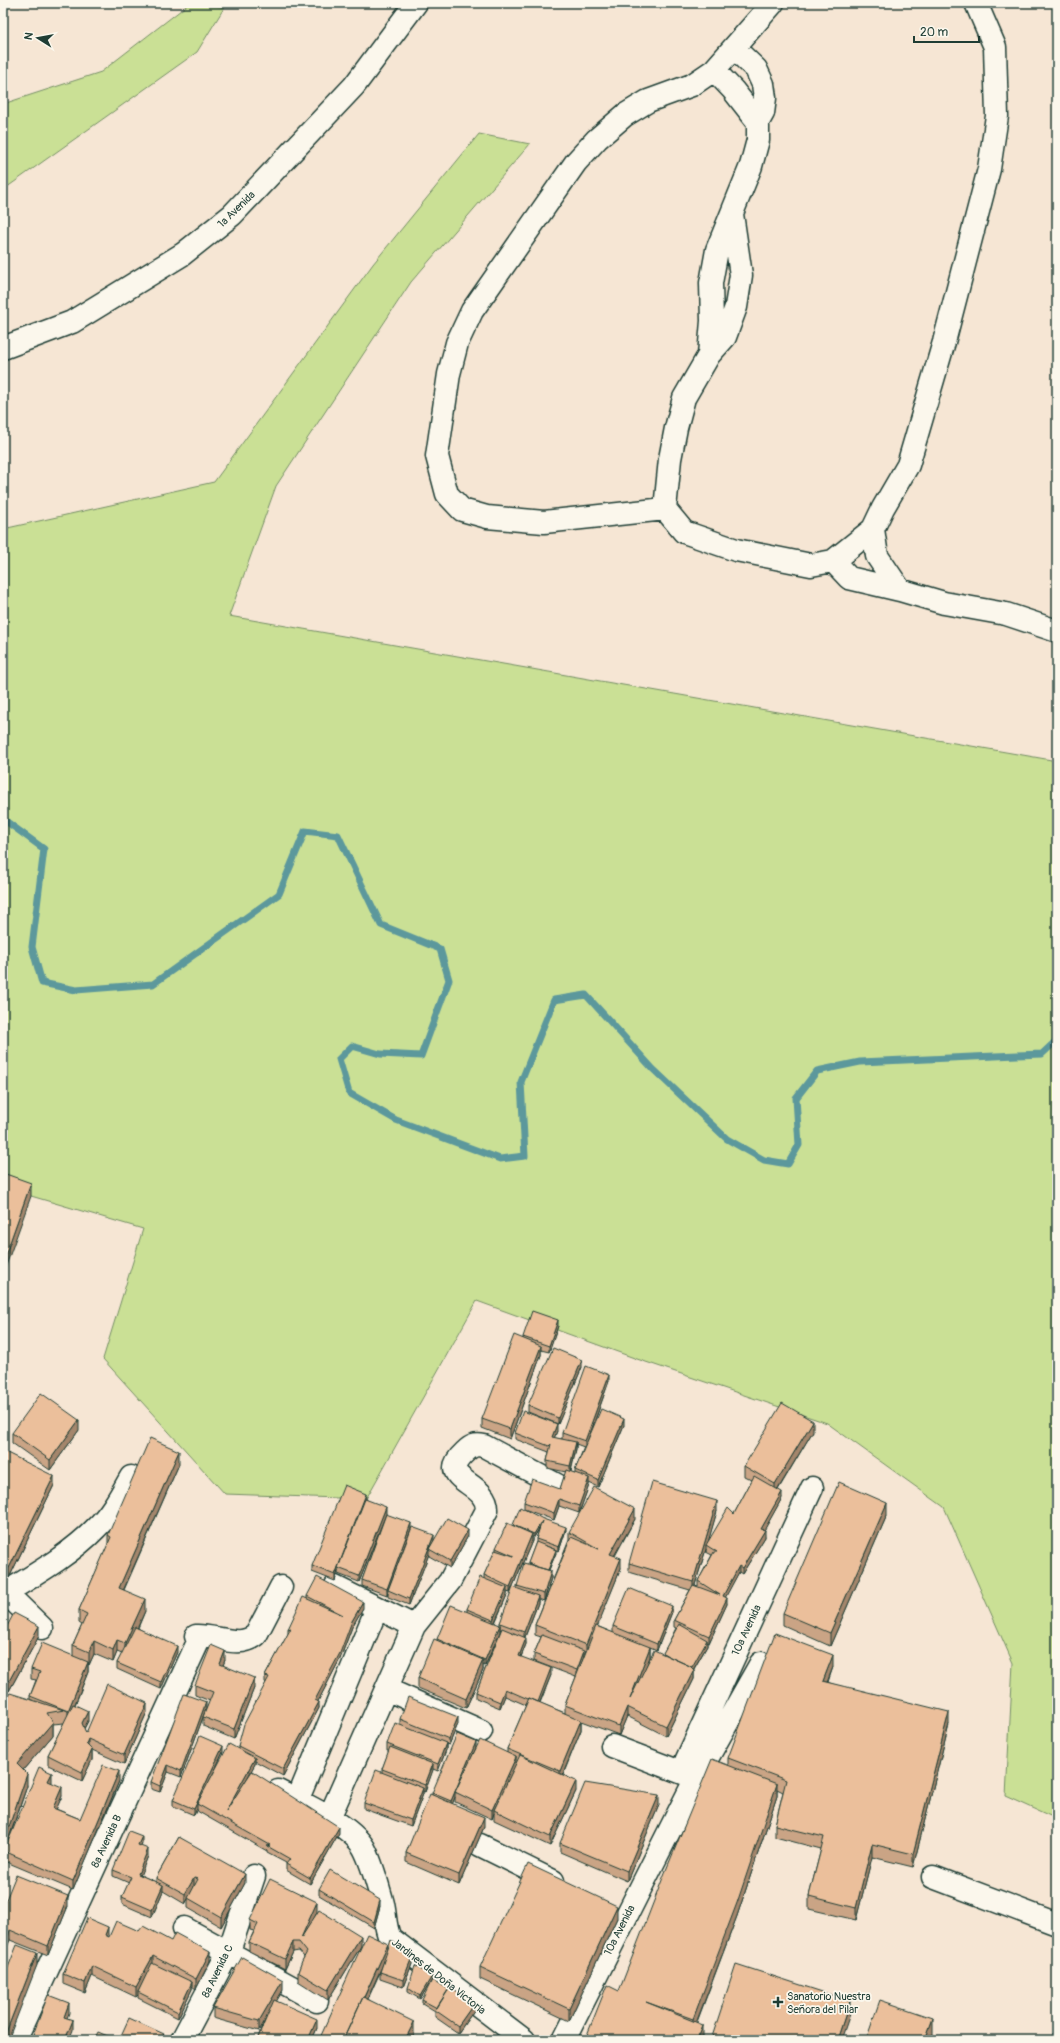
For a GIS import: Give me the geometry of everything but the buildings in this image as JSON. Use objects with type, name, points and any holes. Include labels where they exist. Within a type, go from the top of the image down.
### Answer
[{"type":"street","name":"1a Avenida","points":[[3,348],[72,322],[183,254],[232,215],[354,86],[416,3]]},
{"type":"street","points":[[665,509],[544,522],[487,517],[462,510],[447,494],[437,456],[449,374],[457,343],[472,311],[576,162],[597,139],[625,115],[648,101],[692,85],[714,70],[773,3]]},
{"type":"street","points":[[732,214],[741,275],[736,308],[725,337],[709,355],[684,398],[670,459],[665,509],[684,532],[736,550],[811,565],[833,561],[873,529],[883,508],[908,465],[944,342],[989,169],[997,116],[995,47],[976,3]]},
{"type":"street","points":[[709,355],[712,321],[711,283],[717,250],[752,166],[758,140],[758,122],[763,113],[766,98],[763,84],[756,69],[734,48]]},
{"type":"street","points":[[714,70],[733,90],[758,122]]},
{"type":"street","points":[[873,529],[877,556],[900,590]]},
{"type":"street","points":[[833,561],[849,578],[900,590],[944,604],[1006,614],[1057,631]]},
{"type":"street","points":[[329,1818],[414,1626],[450,1581],[487,1510],[487,1502],[483,1494],[457,1475],[454,1467],[457,1459],[471,1446],[484,1446],[557,1485]]},
{"type":"street","points":[[42,1628],[4,1593],[70,1551],[96,1528],[116,1502],[131,1477]]},
{"type":"street","name":"10a Avenida","points":[[564,2040],[626,1916],[812,1488]]},
{"type":"street","name":"8a Avenida B","points":[[15,2040],[198,1642],[196,1636],[239,1642],[249,1641],[256,1636],[281,1587]]},
{"type":"street","points":[[335,1587],[414,1626]]},
{"type":"street","points":[[297,1801],[377,1608]]},
{"type":"street","points":[[612,1746],[688,1775],[761,1663]]},
{"type":"street","points":[[386,1690],[481,1731]]},
{"type":"street","name":"Jardines de Doña Victoria","points":[[258,1781],[329,1818],[356,1838],[364,1848],[382,1902],[386,1929],[390,1938],[524,2040]]},
{"type":"street","points":[[480,1845],[571,1889]]},
{"type":"street","name":"8a Avenida C","points":[[182,2040],[229,1951],[254,1876]]},
{"type":"street","points":[[933,1877],[1057,1924]]},
{"type":"street","points":[[606,1906],[626,1916]]},
{"type":"street","points":[[184,1928],[229,1951],[317,2001]]},
{"type":"street","points":[[482,2009],[486,2022],[498,2040]]},
{"type":"green space","points":[[190,3],[210,3],[224,8],[197,52],[3,190],[3,104],[101,72]]},
{"type":"green space","points":[[479,134],[530,144],[411,282],[276,486],[229,616],[1057,761],[1057,1819],[1006,1796],[1013,1663],[944,1507],[827,1423],[637,1359],[477,1301],[366,1499],[225,1494],[103,1359],[143,1229],[31,1196],[3,1186],[3,529],[214,482],[373,264]]},
{"type":"waterway","points":[[3,819],[44,849],[32,947],[42,983],[76,990],[153,984],[279,894],[305,831],[338,835],[381,925],[440,949],[449,980],[421,1056],[380,1054],[352,1046],[339,1059],[349,1093],[396,1120],[500,1159],[525,1156],[521,1082],[554,1000],[586,995],[653,1069],[727,1139],[764,1160],[788,1164],[799,1145],[796,1098],[817,1071],[860,1062],[1042,1054],[1057,1040]]},
{"type":"place","name":"Sanatorio Nuestra Señora del Pilar","points":[[778,2002]]}]
